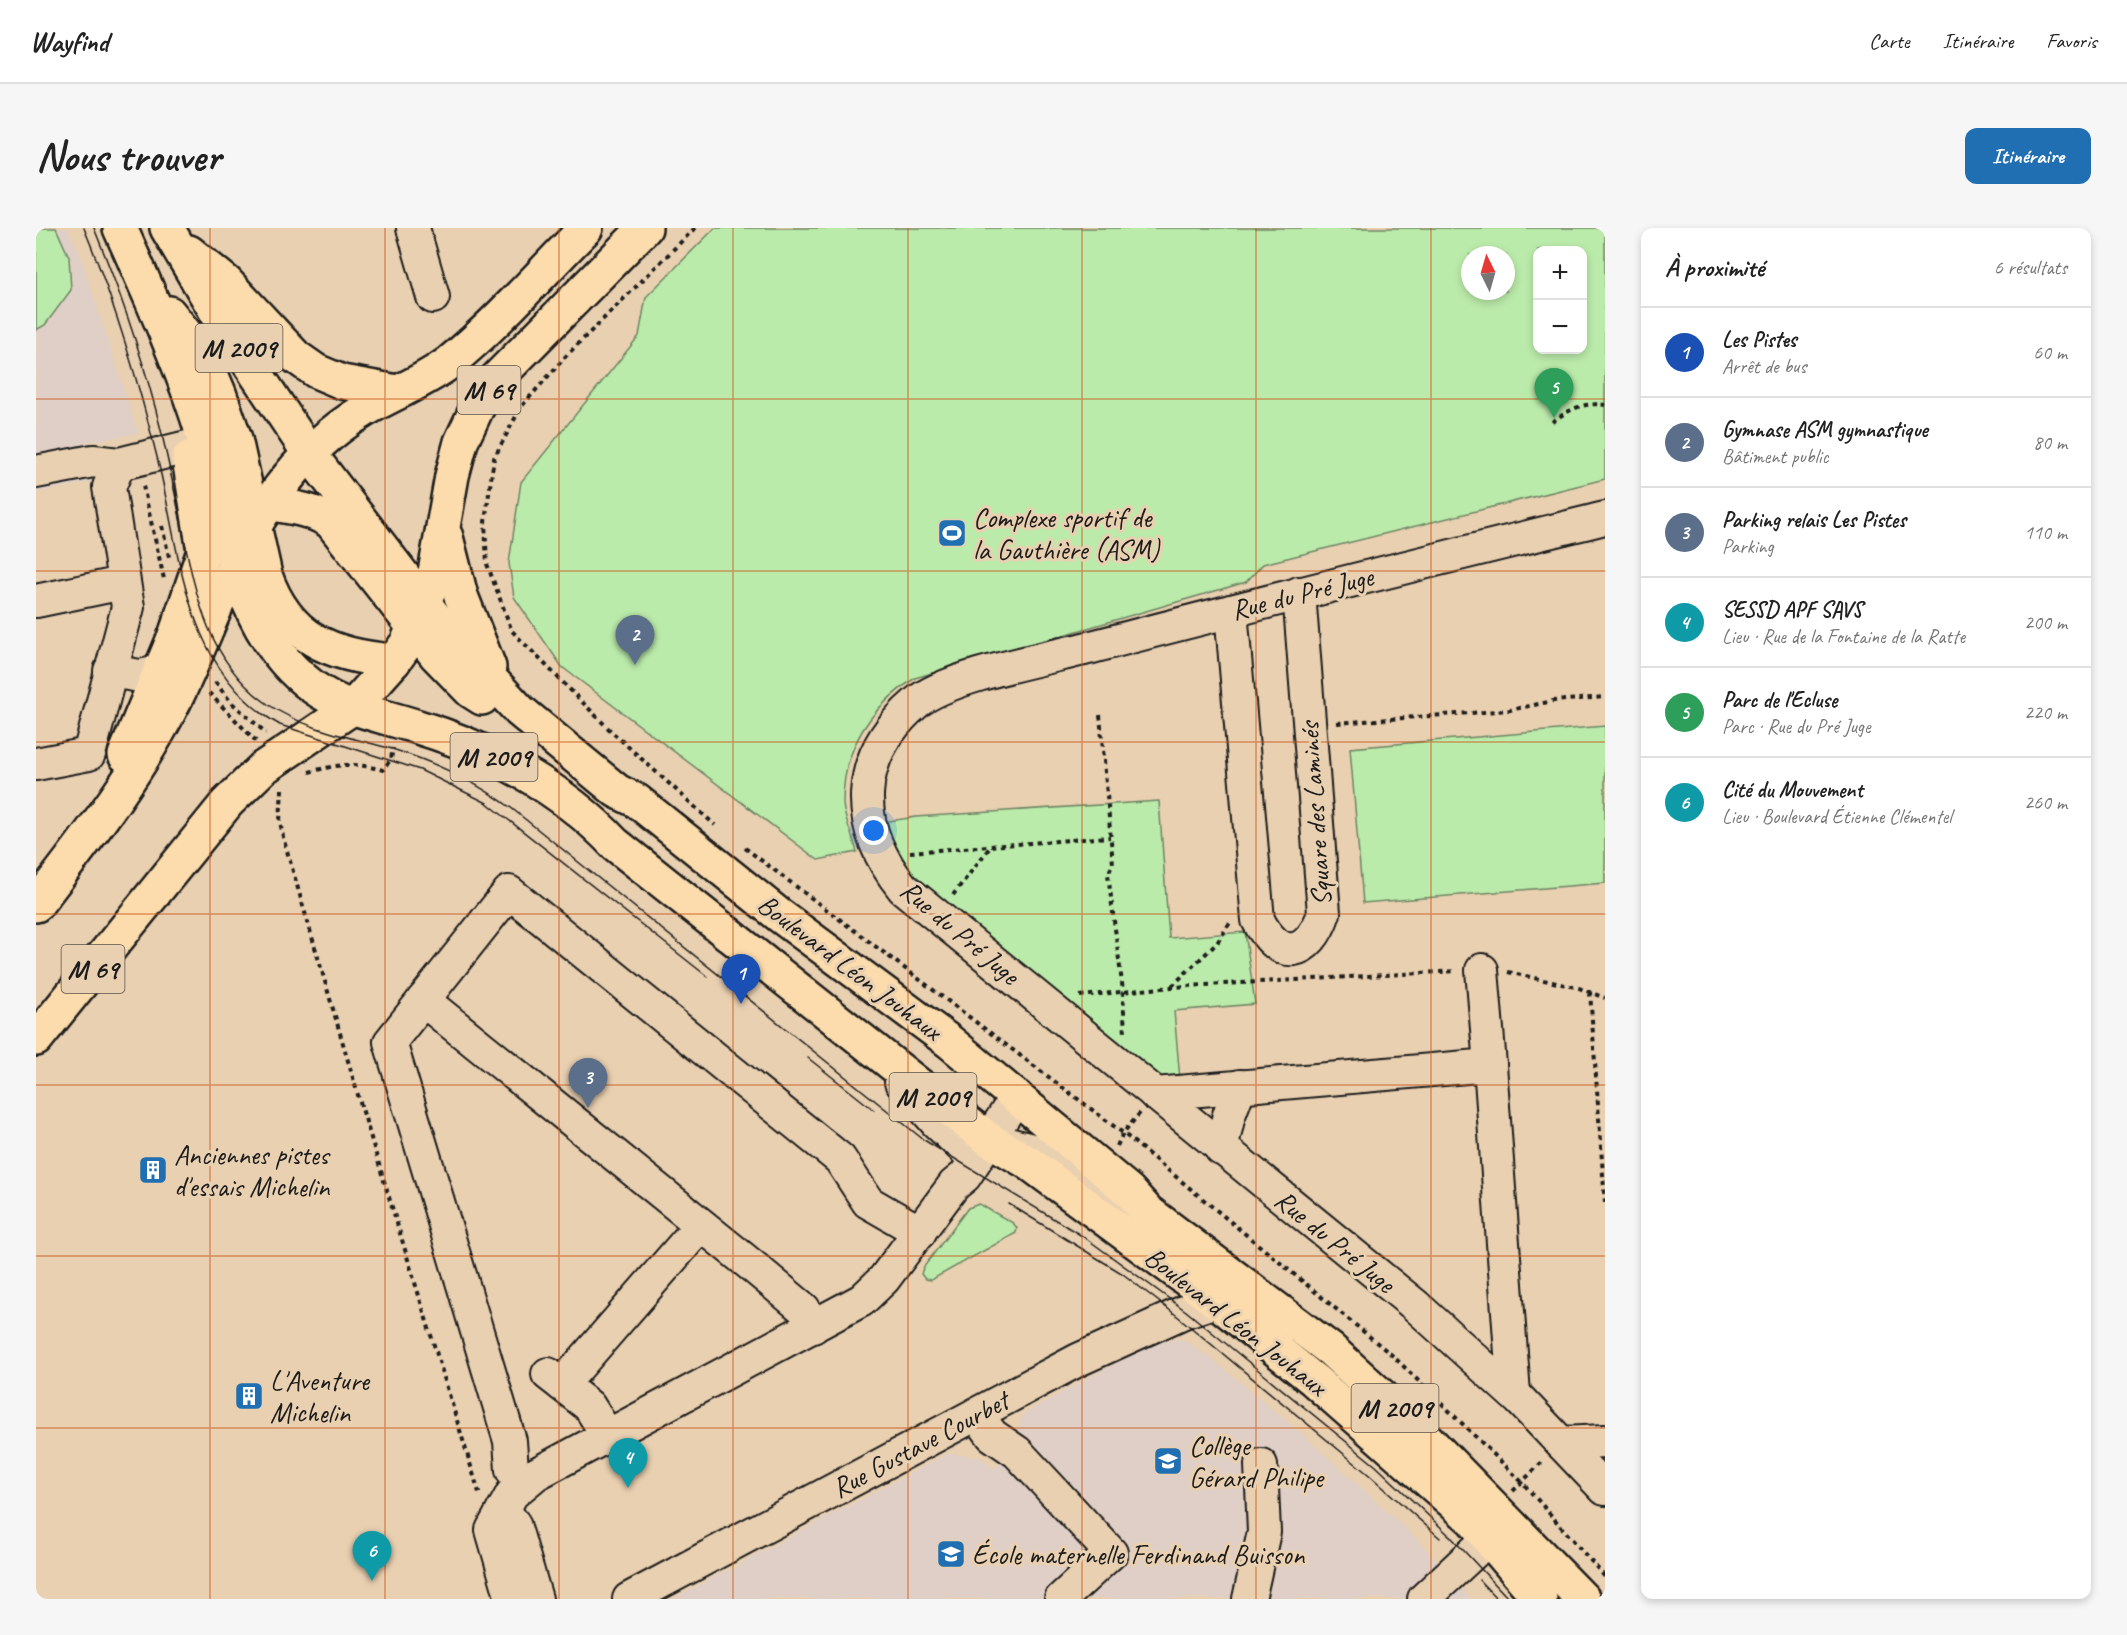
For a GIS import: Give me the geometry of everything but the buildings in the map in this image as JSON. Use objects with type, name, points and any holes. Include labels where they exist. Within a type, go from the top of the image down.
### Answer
[{"type":"main road","name":"M 2009","points":[[120,228],[187,386],[208,447],[236,562],[250,607],[291,667],[312,686],[351,708]]},
{"type":"main road","name":"M 69","points":[[36,905],[114,801],[148,749],[175,670],[261,514],[309,453],[358,414],[450,362],[586,228]]},
{"type":"main road","name":"M 69","points":[[36,1039],[215,817],[246,783],[270,763],[351,708],[394,662],[420,616],[434,578],[452,476],[461,442],[477,408],[496,379],[645,228]]},
{"type":"main road","name":"M 2009","points":[[170,234],[227,330],[420,616],[544,732]]},
{"type":"main road","points":[[170,234],[226,282],[297,357],[316,371],[342,382],[397,392]]},
{"type":"main road","points":[[144,283],[204,357],[261,514],[265,575],[272,596],[302,634],[332,650],[366,659],[394,662]]},
{"type":"main road","points":[[114,801],[126,752],[146,703],[175,670],[188,599],[205,545],[187,447],[187,386]]},
{"type":"main road","points":[[261,514],[305,510],[321,515],[420,616],[471,692],[544,732]]},
{"type":"main road","points":[[444,530],[461,596],[497,689]]},
{"type":"main road","name":"Boulevard Léon Jouhaux","points":[[351,708],[435,732],[505,762],[566,801],[597,825],[615,844],[877,1054],[983,1149],[1029,1163],[1216,1301],[1394,1448],[1472,1519],[1540,1599]]},
{"type":"main road","name":"Boulevard Léon Jouhaux","points":[[544,732],[617,791],[637,801],[779,915],[950,1042],[1107,1173],[1148,1212],[1331,1350],[1410,1422],[1583,1599]]},
{"type":"street","points":[[413,228],[433,297]]},
{"type":"street","points":[[36,472],[93,461],[128,462],[187,447]]},
{"type":"street","points":[[36,764],[89,754],[128,607],[109,487],[128,462]]},
{"type":"street","name":"Rue du Pré Juge","points":[[1605,518],[1299,593],[981,675],[940,689],[917,702],[885,739],[868,780],[867,817],[879,854],[903,888],[1416,1306],[1514,1394],[1605,1489]]},
{"type":"street","points":[[36,601],[123,583]]},
{"type":"street","name":"Square des Laminés","points":[[1231,611],[1258,920],[1268,940],[1281,948],[1299,948],[1311,941],[1324,913],[1299,593]]},
{"type":"street","points":[[110,671],[140,676],[175,670]]},
{"type":"street","points":[[110,671],[146,703]]},
{"type":"street","points":[[536,1599],[514,1524],[510,1441],[390,1042],[509,892],[840,1159],[868,1202],[920,1232]]},
{"type":"street","points":[[1482,970],[1514,1394]]},
{"type":"street","points":[[423,1000],[804,1309],[813,1327]]},
{"type":"street","points":[[1155,1094],[1490,1065]]},
{"type":"street","points":[[1221,1149],[1228,1115],[1240,1086]]},
{"type":"street","name":"M 2009","points":[[983,1149],[1017,1096]]},
{"type":"street","points":[[512,1599],[492,1530],[512,1498],[536,1474],[854,1305],[874,1289],[983,1149]]},
{"type":"street","name":"Boulevard Léon Jouhaux","points":[[983,1149],[1049,1154],[1123,1206],[1148,1212]]},
{"type":"street","points":[[608,1436],[588,1406],[555,1380],[701,1225]]},
{"type":"street","name":"Rue Gustave Courbet","points":[[629,1599],[1078,1360],[1186,1311],[1216,1301]]},
{"type":"street","points":[[977,1414],[992,1435],[1017,1452],[1111,1553],[1061,1599]]},
{"type":"street","points":[[1561,1443],[1605,1441]]},
{"type":"street","points":[[1249,1599],[1264,1532],[1261,1466]]},
{"type":"street","points":[[1424,1599],[1488,1539]]},
{"type":"path","points":[[695,228],[566,357],[521,407],[494,458],[485,522],[487,564],[512,631],[613,733],[716,825]]},
{"type":"path","points":[[1552,422],[1569,409],[1588,403],[1605,405]]},
{"type":"path","points":[[128,462],[165,586]]},
{"type":"path","points":[[175,670],[215,700],[252,734],[280,778],[282,788],[280,821],[283,837],[360,1102],[482,1504],[512,1498]]},
{"type":"path","points":[[1309,725],[1510,710],[1553,701],[1605,697]]},
{"type":"path","points":[[1100,715],[1105,748],[1113,864],[1108,874],[1123,991],[1127,1071]]},
{"type":"path","points":[[879,854],[1110,837]]},
{"type":"path","points":[[936,917],[991,846]]},
{"type":"path","points":[[744,848],[1123,1133],[1393,1356],[1522,1482],[1605,1577]]},
{"type":"path","points":[[1172,987],[1217,942],[1239,908],[1256,898]]},
{"type":"path","points":[[1043,1001],[1172,987],[1482,970],[1515,972],[1605,998]]},
{"type":"path","points":[[1590,992],[1604,1161],[1605,1203]]},
{"type":"path","points":[[1107,1173],[1123,1133],[1155,1094]]},
{"type":"path","points":[[1496,1508],[1561,1443]]},
{"type":"shaded area","points":[[36,228],[68,228],[78,248],[138,433],[89,442],[97,481],[36,493]]},
{"type":"shaded area","name":"Collège Gérard Philipe","points":[[1182,1339],[1216,1362],[1306,1437],[1416,1538],[1471,1599],[672,1599],[731,1568],[733,1570],[746,1560],[948,1453],[982,1458],[993,1469],[1027,1441],[1017,1431],[1023,1414],[1109,1366],[1161,1341]]},
{"type":"green space","points":[[36,228],[56,228],[69,257],[71,290],[45,325],[36,330]]},
{"type":"green space","name":"Complexe sportif de la Gauthière (ASM)","points":[[715,228],[1605,228],[1605,479],[1263,564],[1246,582],[915,678],[899,689],[873,715],[862,730],[848,764],[844,782],[843,808],[857,852],[818,860],[562,667],[514,597],[509,563],[521,482],[639,336],[646,297]]},
{"type":"green space","points":[[1605,726],[1605,883],[1363,903],[1350,748]]},
{"type":"green space","points":[[1159,801],[1169,938],[1245,932],[1255,1004],[1174,1011],[1181,1091],[1155,1094],[936,917],[869,824],[916,817]]},
{"type":"green space","points":[[979,1204],[1013,1223],[1017,1228],[1016,1233],[931,1280],[925,1279],[921,1274],[923,1268],[968,1208]]},
{"type":"tram line","points":[[84,228],[115,311],[141,396],[156,453],[180,568],[191,605],[204,641],[223,673],[248,702],[280,725],[420,770],[487,803],[708,977]]},
{"type":"tram line","points":[[94,228],[123,303],[147,379],[161,430],[192,575],[207,624],[231,669],[248,688],[269,705],[298,721],[424,760],[454,773],[510,807],[924,1140],[1087,1239],[1186,1311],[1376,1466],[1451,1537],[1509,1599]]},
{"type":"tram line","points":[[808,1058],[874,1110]]},
{"type":"tram line","points":[[1009,1204],[1123,1274],[1176,1315],[1368,1474],[1440,1538]]},
{"type":"tram line","points":[[1479,1580],[1497,1599]]},
{"type":"place","name":"Parc de l'Ecluse","points":[[1554,418]]},
{"type":"place","name":"Complexe sportif de la Gauthière (ASM)","points":[[952,533]]},
{"type":"place","name":"Gymnase ASM gymnastique","points":[[635,665]]},
{"type":"place","name":"Les Pistes","points":[[741,1004]]},
{"type":"place","name":"Parking relais Les Pistes","points":[[588,1108]]},
{"type":"place","name":"Anciennes pistes d'essais Michelin","points":[[153,1170]]},
{"type":"place","name":"L'Aventure Michelin","points":[[249,1396]]},
{"type":"place","name":"Collège Gérard Philipe","points":[[1168,1461]]},
{"type":"place","name":"SESSD APF SAVS","points":[[628,1488]]},
{"type":"place","name":"École maternelle Ferdinand Buisson","points":[[951,1554]]},
{"type":"place","name":"Cité du Mouvement","points":[[372,1581]]}]
